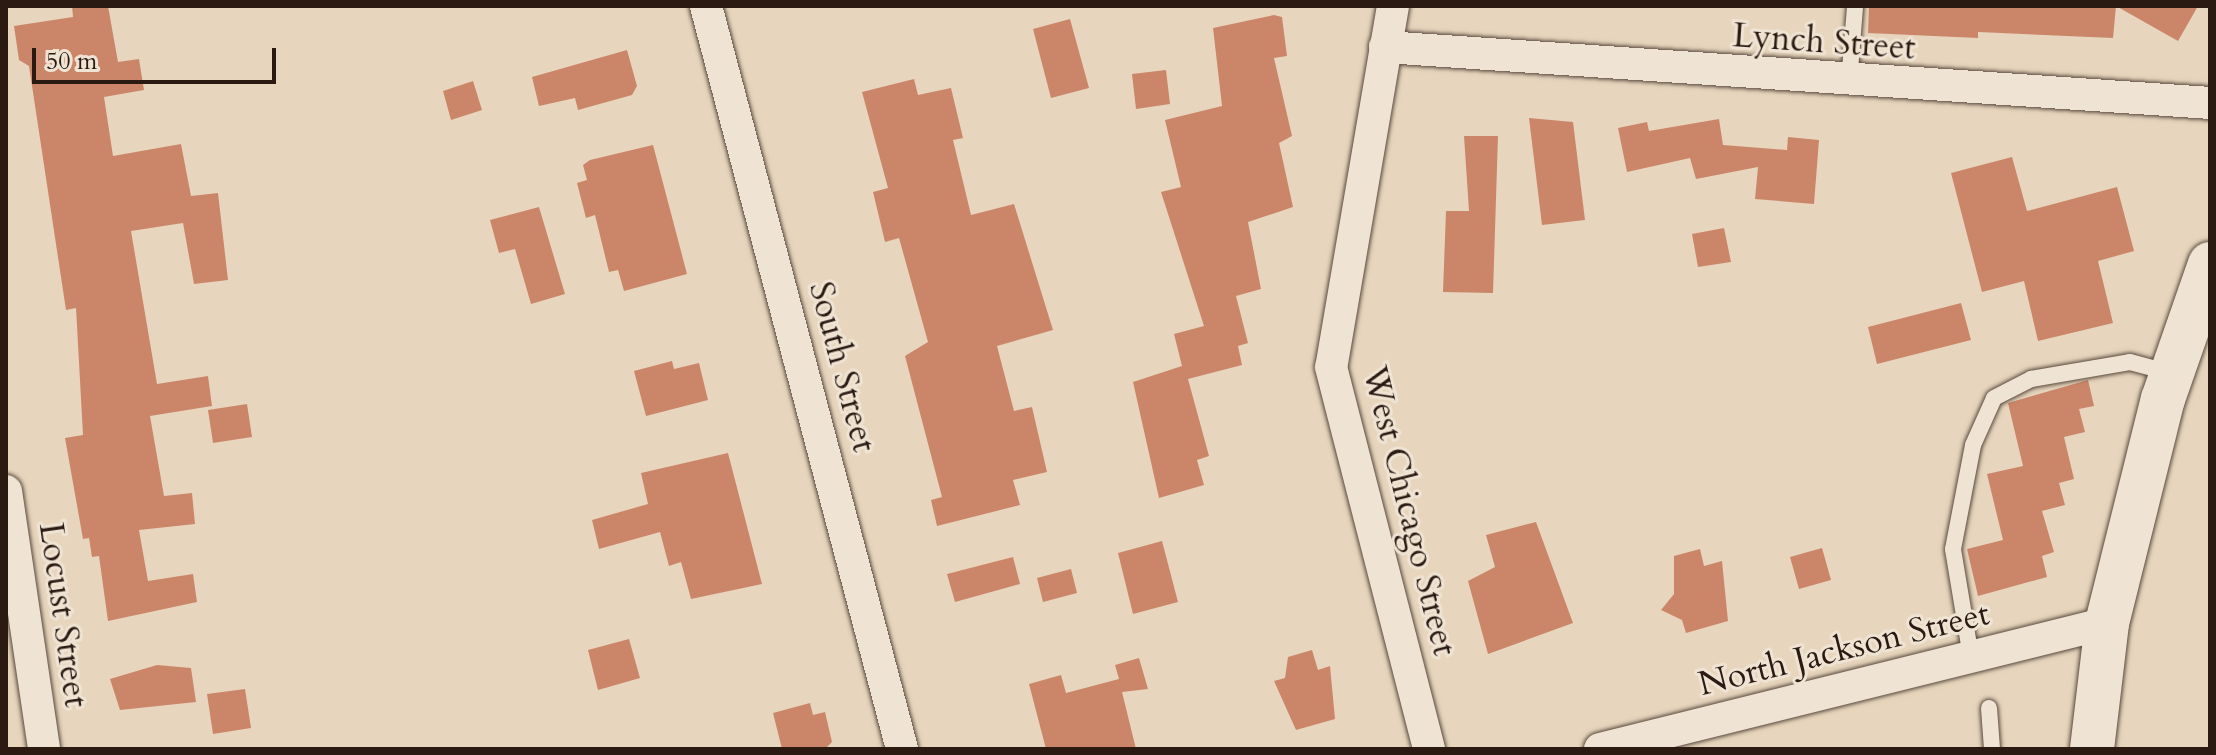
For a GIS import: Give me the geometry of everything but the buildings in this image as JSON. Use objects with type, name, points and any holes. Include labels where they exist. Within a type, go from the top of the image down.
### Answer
[{"type":"main road","points":[[2092,749],[2107,623],[2172,374],[2210,264]]},
{"type":"street","name":"South Street","points":[[706,6],[902,749]]},
{"type":"street","name":"West Chicago Street","points":[[1393,6],[1331,367],[1429,749]]},
{"type":"street","name":"Lynch Street","points":[[1385,47],[1849,83],[2210,103]]},
{"type":"street","name":"Locust Street","points":[[6,491],[44,749]]},
{"type":"street","name":"North Jackson Street","points":[[1600,749],[2107,623]]},
{"type":"lane","points":[[1849,83],[1855,6]]},
{"type":"lane","points":[[1971,657],[1953,549],[1973,445],[1994,398],[2031,379],[2130,362],[2172,374]]},
{"type":"lane","points":[[1989,708],[1992,749]]}]
